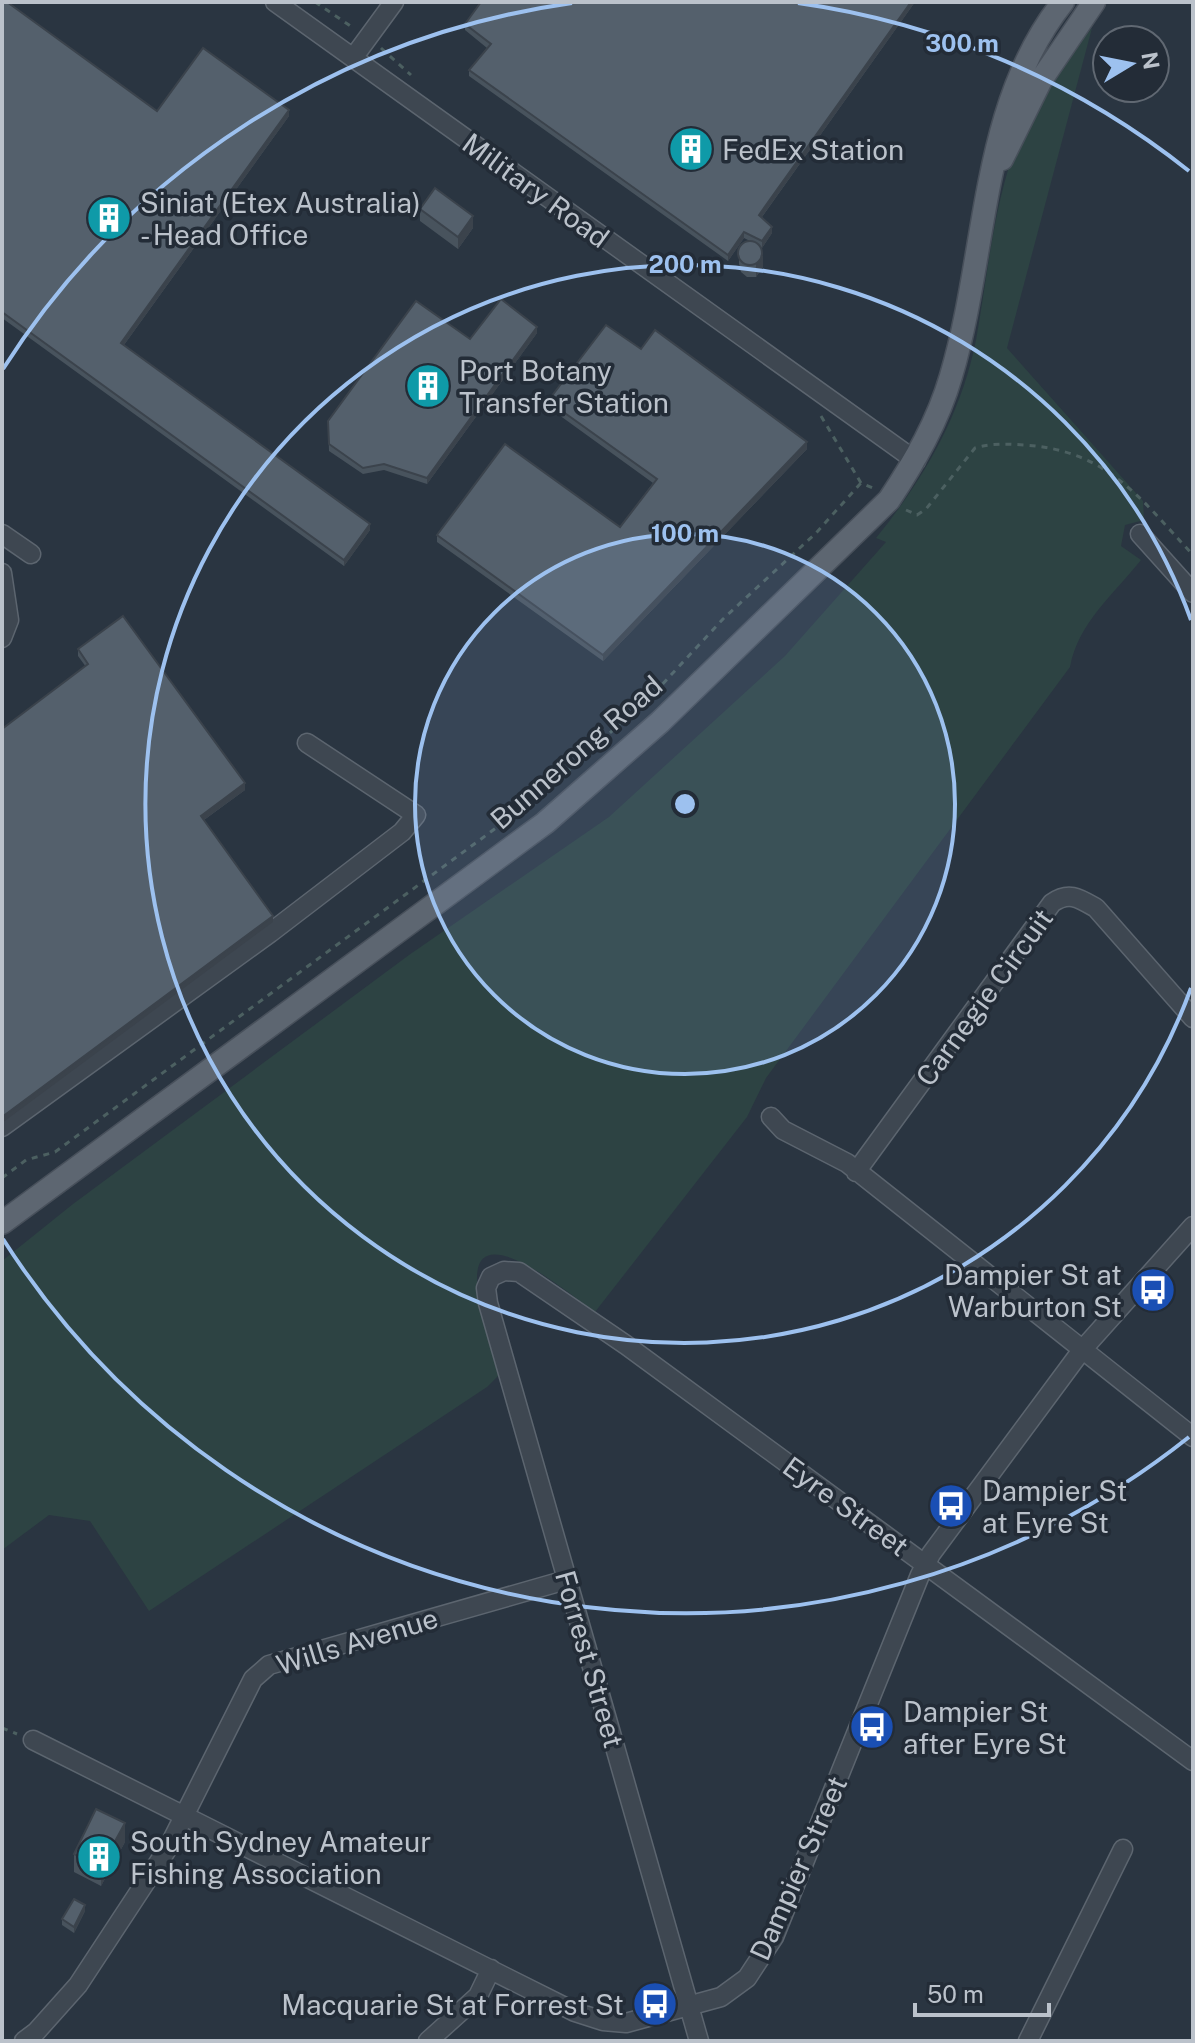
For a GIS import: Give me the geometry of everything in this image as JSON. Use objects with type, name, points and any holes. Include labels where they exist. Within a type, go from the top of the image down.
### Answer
[{"type":"main road","points":[[1040,30],[1052,2]]},
{"type":"main road","name":"Bunnerong Road","points":[[2,1223],[545,823],[660,722],[889,500],[916,461],[951,376],[1007,106],[1040,30],[1063,2]]},
{"type":"main road","name":"Bunnerong Road","points":[[993,177],[1041,80],[1094,2]]},
{"type":"street","name":"Military Road","points":[[275,2],[916,461]]},
{"type":"street","points":[[353,58],[394,2]]},
{"type":"street","points":[[2,534],[31,554]]},
{"type":"street","points":[[1140,534],[1193,593]]},
{"type":"street","points":[[2,573],[9,620],[2,634]]},
{"type":"street","points":[[2,1127],[270,933],[402,832],[416,815],[307,743]]},
{"type":"street","name":"Carnegie Circuit","points":[[856,1172],[1052,903],[1063,895],[1077,897],[1096,908],[1193,1018]]},
{"type":"street","points":[[771,1117],[783,1130],[847,1163],[1193,1437]]},
{"type":"street","name":"Dampier Street","points":[[33,1740],[575,2012],[603,2021],[640,2021],[690,2007],[732,1990],[760,1963],[774,1937],[926,1564],[1082,1350],[1193,1226]]},
{"type":"street","name":"Eyre Street","points":[[491,1277],[504,1271],[519,1272],[626,1345],[1193,1761]]},
{"type":"street","name":"Forrest Street","points":[[491,1277],[486,1288],[488,1303],[699,2041]]},
{"type":"street","name":"Wills Avenue","points":[[24,2041],[78,1985],[168,1848],[253,1679],[269,1665],[566,1580]]},
{"type":"street","points":[[1028,2041],[1123,1849]]},
{"type":"street","points":[[428,2041],[478,1996],[491,1969]]},
{"type":"path","points":[[2,1178],[26,1160],[55,1152],[545,792],[658,689],[723,619],[776,573],[861,483],[917,515],[926,509],[975,448],[987,444],[1043,446],[1074,453],[1103,465],[1126,483],[1193,555]]},
{"type":"green space","points":[[1091,29],[1007,348],[1143,501],[1144,520],[1125,525],[1121,546],[1141,560],[1089,623],[1074,651],[1070,667],[766,1078],[747,1117],[595,1312],[529,1266],[510,1257],[493,1254],[482,1260],[477,1277],[479,1301],[499,1375],[487,1387],[149,1611],[90,1521],[49,1515],[2,1550],[2,1261],[73,1204],[409,955],[609,817],[785,656],[886,542],[876,538],[924,470],[950,421],[961,395],[976,340],[997,215],[1009,167],[1032,113]]},
{"type":"building","name":"Siniat (Etex Australia) - Head Office","points":[[2,2],[7,2],[157,111],[203,48],[289,110],[121,343],[370,524],[344,560],[2,312]]},
{"type":"building","name":"FedEx Station","points":[[481,2],[911,2],[759,215],[772,227],[762,241],[744,232],[728,255],[469,70],[491,44],[465,24]]},
{"type":"building","points":[[435,188],[473,216],[458,237],[420,209]]},
{"type":"building","points":[[750,241],[758,245],[762,253],[758,261],[750,265],[742,261],[738,253],[742,245]]},
{"type":"building","name":"Port Botany Transfer Station","points":[[501,299],[537,327],[427,478],[384,464],[363,468],[329,444],[328,421],[416,301],[470,339]]},
{"type":"building","points":[[606,325],[641,349],[655,330],[807,442],[603,655],[437,535],[505,444],[620,527],[657,479],[548,401]]},
{"type":"building","points":[[123,616],[245,783],[201,816],[273,916],[2,1117],[2,729],[88,664],[78,649]]},
{"type":"building","points":[[96,1809],[125,1823],[101,1867],[74,1854]]},
{"type":"building","points":[[74,1899],[85,1905],[74,1927],[62,1919]]},
{"type":"place","name":"FedEx Station","points":[[691,149]]},
{"type":"place","name":"Siniat (Etex Australia) - Head Office","points":[[109,218]]},
{"type":"place","name":"Port Botany Transfer Station","points":[[428,386]]},
{"type":"place","name":"Dampier St at Warburton St","points":[[1153,1290]]},
{"type":"place","name":"Dampier St at Eyre St","points":[[951,1506]]},
{"type":"place","name":"Dampier St after Eyre St","points":[[872,1727]]},
{"type":"place","name":"South Sydney Amateur Fishing Association","points":[[99,1857]]},
{"type":"place","name":"Macquarie St at Forrest St","points":[[655,2004]]}]
